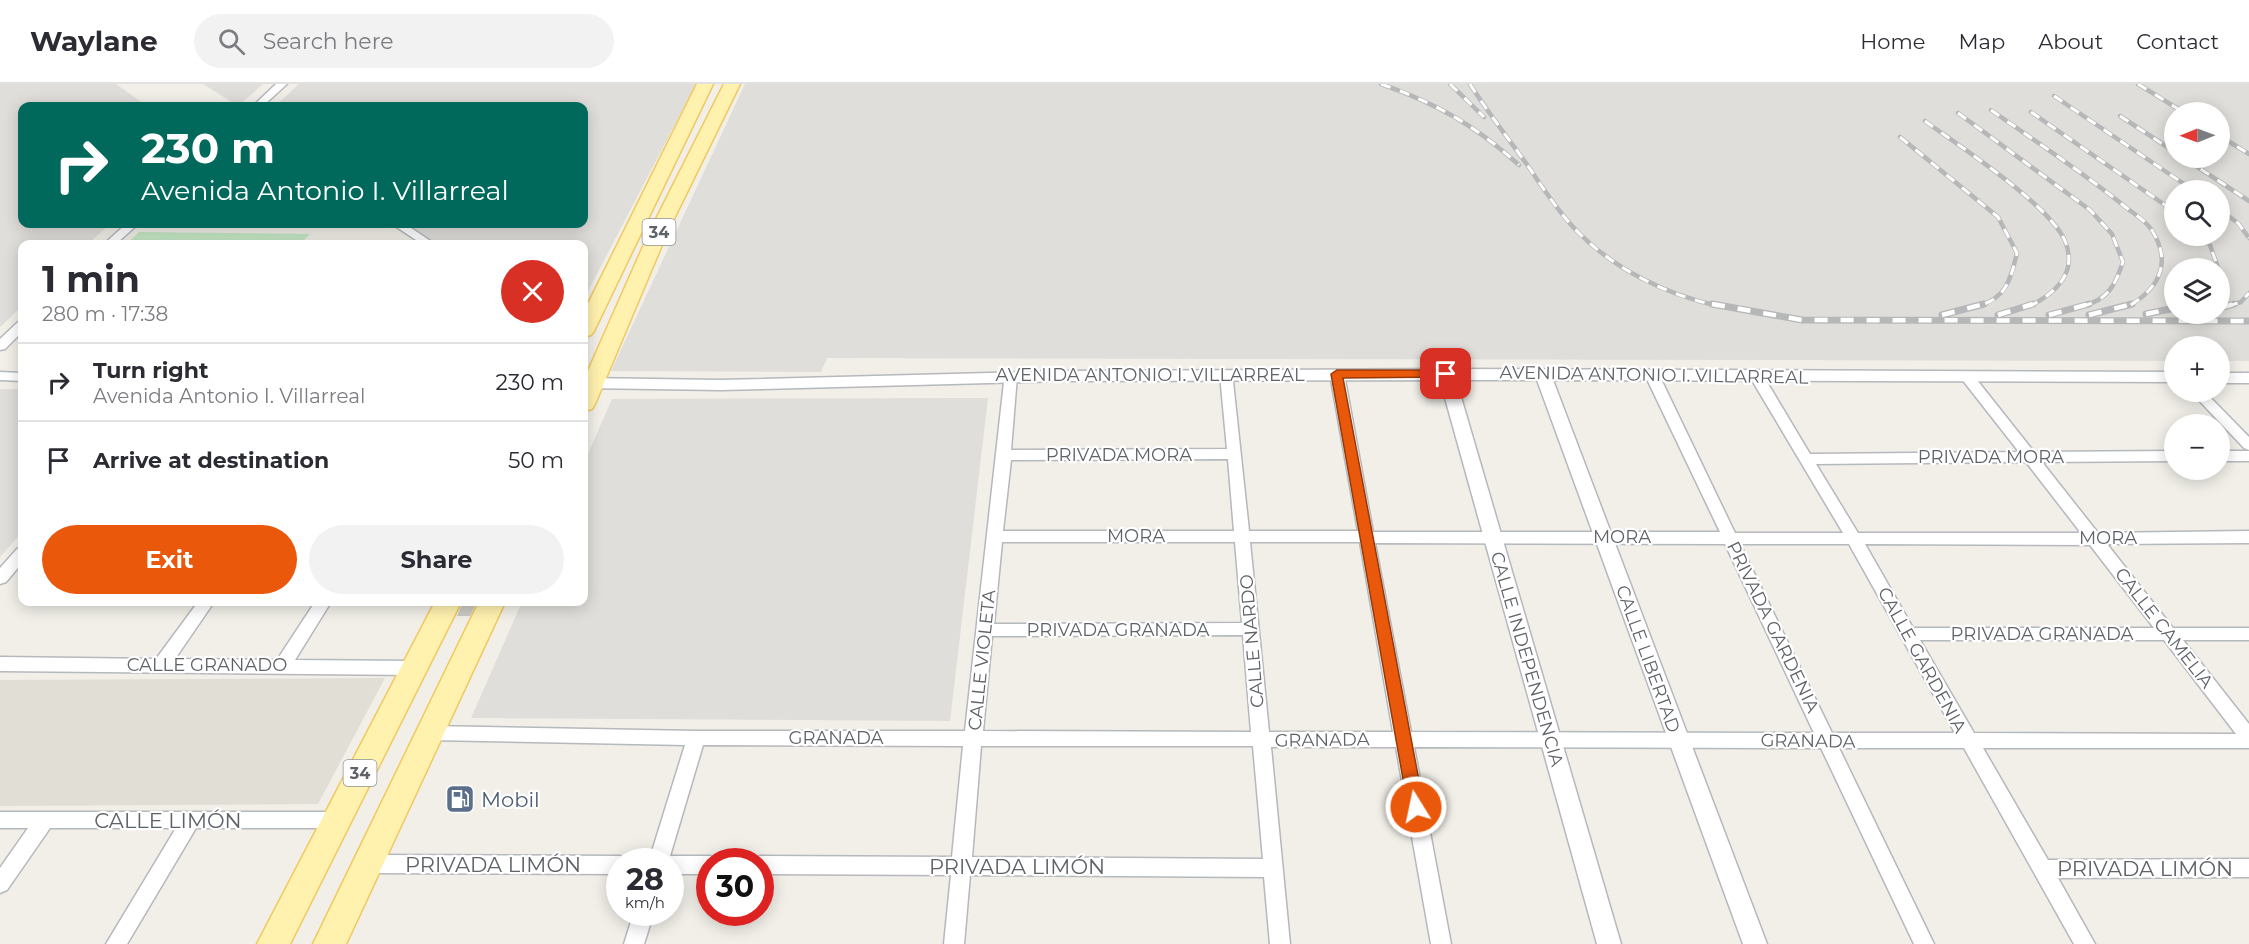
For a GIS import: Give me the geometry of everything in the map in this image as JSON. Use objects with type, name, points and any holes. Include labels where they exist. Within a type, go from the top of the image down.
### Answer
[{"type":"main road","name":"34","points":[[588,324],[705,84]]},
{"type":"main road","name":"34","points":[[588,384],[658,233],[732,84]]},
{"type":"main road","name":"34","points":[[273,944],[446,606]]},
{"type":"main road","name":"34","points":[[329,944],[490,606]]},
{"type":"street","points":[[262,102],[282,84]]},
{"type":"street","points":[[114,240],[128,228]]},
{"type":"street","points":[[404,228],[423,240]]},
{"type":"street","points":[[0,346],[18,330]]},
{"type":"street","points":[[1337,374],[1441,944]]},
{"type":"street","name":"AVENIDA ANTONIO I. VILLARREAL","points":[[588,384],[807,384],[1010,376],[1337,374],[2164,377]]},
{"type":"street","name":"CALLE INDEPENDENCIA","points":[[1446,374],[1609,944]]},
{"type":"street","name":"CALLE LIBERTAD","points":[[1543,374],[1755,944]]},
{"type":"street","name":"CALLE NARDO","points":[[1227,375],[1280,944]]},
{"type":"street","name":"PRIVADA GARDENIA","points":[[1652,375],[1924,944]]},
{"type":"street","points":[[0,376],[18,377]]},
{"type":"street","name":"CALLE VIOLETA","points":[[954,944],[1010,376]]},
{"type":"street","name":"CALLE GARDENIA","points":[[1757,377],[1853,537],[2085,944]]},
{"type":"street","name":"CALLE CAMELIA","points":[[1968,378],[2249,739]]},
{"type":"street","points":[[2230,378],[2249,378]]},
{"type":"street","points":[[2208,402],[2249,445]]},
{"type":"street","name":"PRIVADA MORA","points":[[1004,455],[1234,454]]},
{"type":"street","name":"PRIVADA MORA","points":[[1806,459],[2164,456]]},
{"type":"street","points":[[2230,456],[2249,456]]},
{"type":"street","name":"MORA","points":[[995,536],[2095,539],[2249,537]]},
{"type":"street","points":[[0,578],[18,558]]},
{"type":"street","points":[[161,665],[203,606]]},
{"type":"street","points":[[283,665],[320,606]]},
{"type":"street","name":"PRIVADA GRANADA","points":[[985,630],[1251,629]]},
{"type":"street","name":"PRIVADA GRANADA","points":[[1907,634],[2249,634]]},
{"type":"street","name":"CALLE GRANADO","points":[[0,664],[414,668]]},
{"type":"street","name":"GRANADA","points":[[430,733],[696,738],[1260,740],[1549,738],[1829,742],[2249,739]]},
{"type":"street","points":[[663,848],[696,738]]},
{"type":"street","name":"CALLE LIMÓN","points":[[0,820],[336,820]]},
{"type":"street","points":[[0,884],[45,820]]},
{"type":"street","points":[[116,944],[191,820]]},
{"type":"street","name":"PRIVADA LIMÓN","points":[[367,864],[606,865]]},
{"type":"street","name":"PRIVADA LIMÓN","points":[[774,865],[1274,868]]},
{"type":"street","name":"PRIVADA LIMÓN","points":[[2041,869],[2249,868]]},
{"type":"street","points":[[634,944],[640,926]]},
{"type":"shaded area","points":[[0,84],[116,84],[141,102],[18,102],[18,228],[106,228],[92,240],[18,240],[18,310],[0,327]]},
{"type":"shaded area","points":[[203,84],[263,84],[243,102],[232,102]]},
{"type":"shaded area","points":[[299,84],[696,84],[588,291],[588,240],[432,240],[413,228],[588,228],[588,102],[279,102]]},
{"type":"shaded area","points":[[745,84],[2249,84],[2249,361],[2230,361],[2230,336],[2164,336],[2164,361],[827,358],[821,372],[611,371]]},
{"type":"shaded area","points":[[0,389],[18,389],[18,537],[0,557]]},
{"type":"shaded area","points":[[988,398],[950,721],[471,718],[520,606],[588,606],[588,454],[612,399]]},
{"type":"shaded area","points":[[385,678],[318,804],[0,806],[0,680]]},
{"type":"green space","points":[[139,232],[310,234],[304,240],[130,240]]},
{"type":"building","points":[[461,606],[475,606],[470,616],[457,616]]},
{"type":"railway","points":[[1381,84],[1420,99],[1454,117],[1471,127],[1519,165]]},
{"type":"railway","points":[[1450,84],[1484,117]]},
{"type":"railway","points":[[1470,84],[1556,207],[1590,243],[1623,268],[1659,287],[1718,306]]},
{"type":"railway","points":[[2138,84],[2167,102]]},
{"type":"railway","points":[[2054,96],[2178,180]]},
{"type":"railway","points":[[1991,110],[2091,180],[2142,219],[2151,229],[2161,252],[2160,272],[2156,282],[2149,290],[2129,306]]},
{"type":"railway","points":[[2031,112],[2164,204]]},
{"type":"railway","points":[[1958,113],[2090,210],[2112,234],[2123,262],[2110,290],[2089,304]]},
{"type":"railway","points":[[2120,116],[2164,145]]},
{"type":"railway","points":[[1925,121],[2023,194],[2042,211],[2065,241],[2069,262],[2062,280],[2048,295],[2030,306]]},
{"type":"railway","points":[[1900,137],[1998,217],[2017,253],[2010,279],[2002,292],[1981,305]]},
{"type":"railway","points":[[2230,142],[2249,154]]},
{"type":"railway","points":[[2199,168],[2249,201]]},
{"type":"railway","points":[[2230,217],[2238,223],[2249,238]]},
{"type":"railway","points":[[2210,246],[2215,258]]},
{"type":"railway","points":[[2230,305],[2241,302],[2249,293]]},
{"type":"railway","points":[[1712,304],[1802,320],[2249,321]]},
{"type":"railway","points":[[1998,315],[2033,304]]},
{"type":"railway","points":[[2049,315],[2089,304]]},
{"type":"railway","points":[[2083,306],[2089,304]]},
{"type":"railway","points":[[2089,315],[2132,304]]},
{"type":"railway","points":[[2230,305],[2234,304]]},
{"type":"railway","points":[[1942,315],[1981,305]]},
{"type":"railway","points":[[2146,314],[2164,310]]},
{"type":"place","name":"Mobil","points":[[460,799]]},
{"type":"route","points":[[1416,807],[1337,374],[1446,374]]}]
